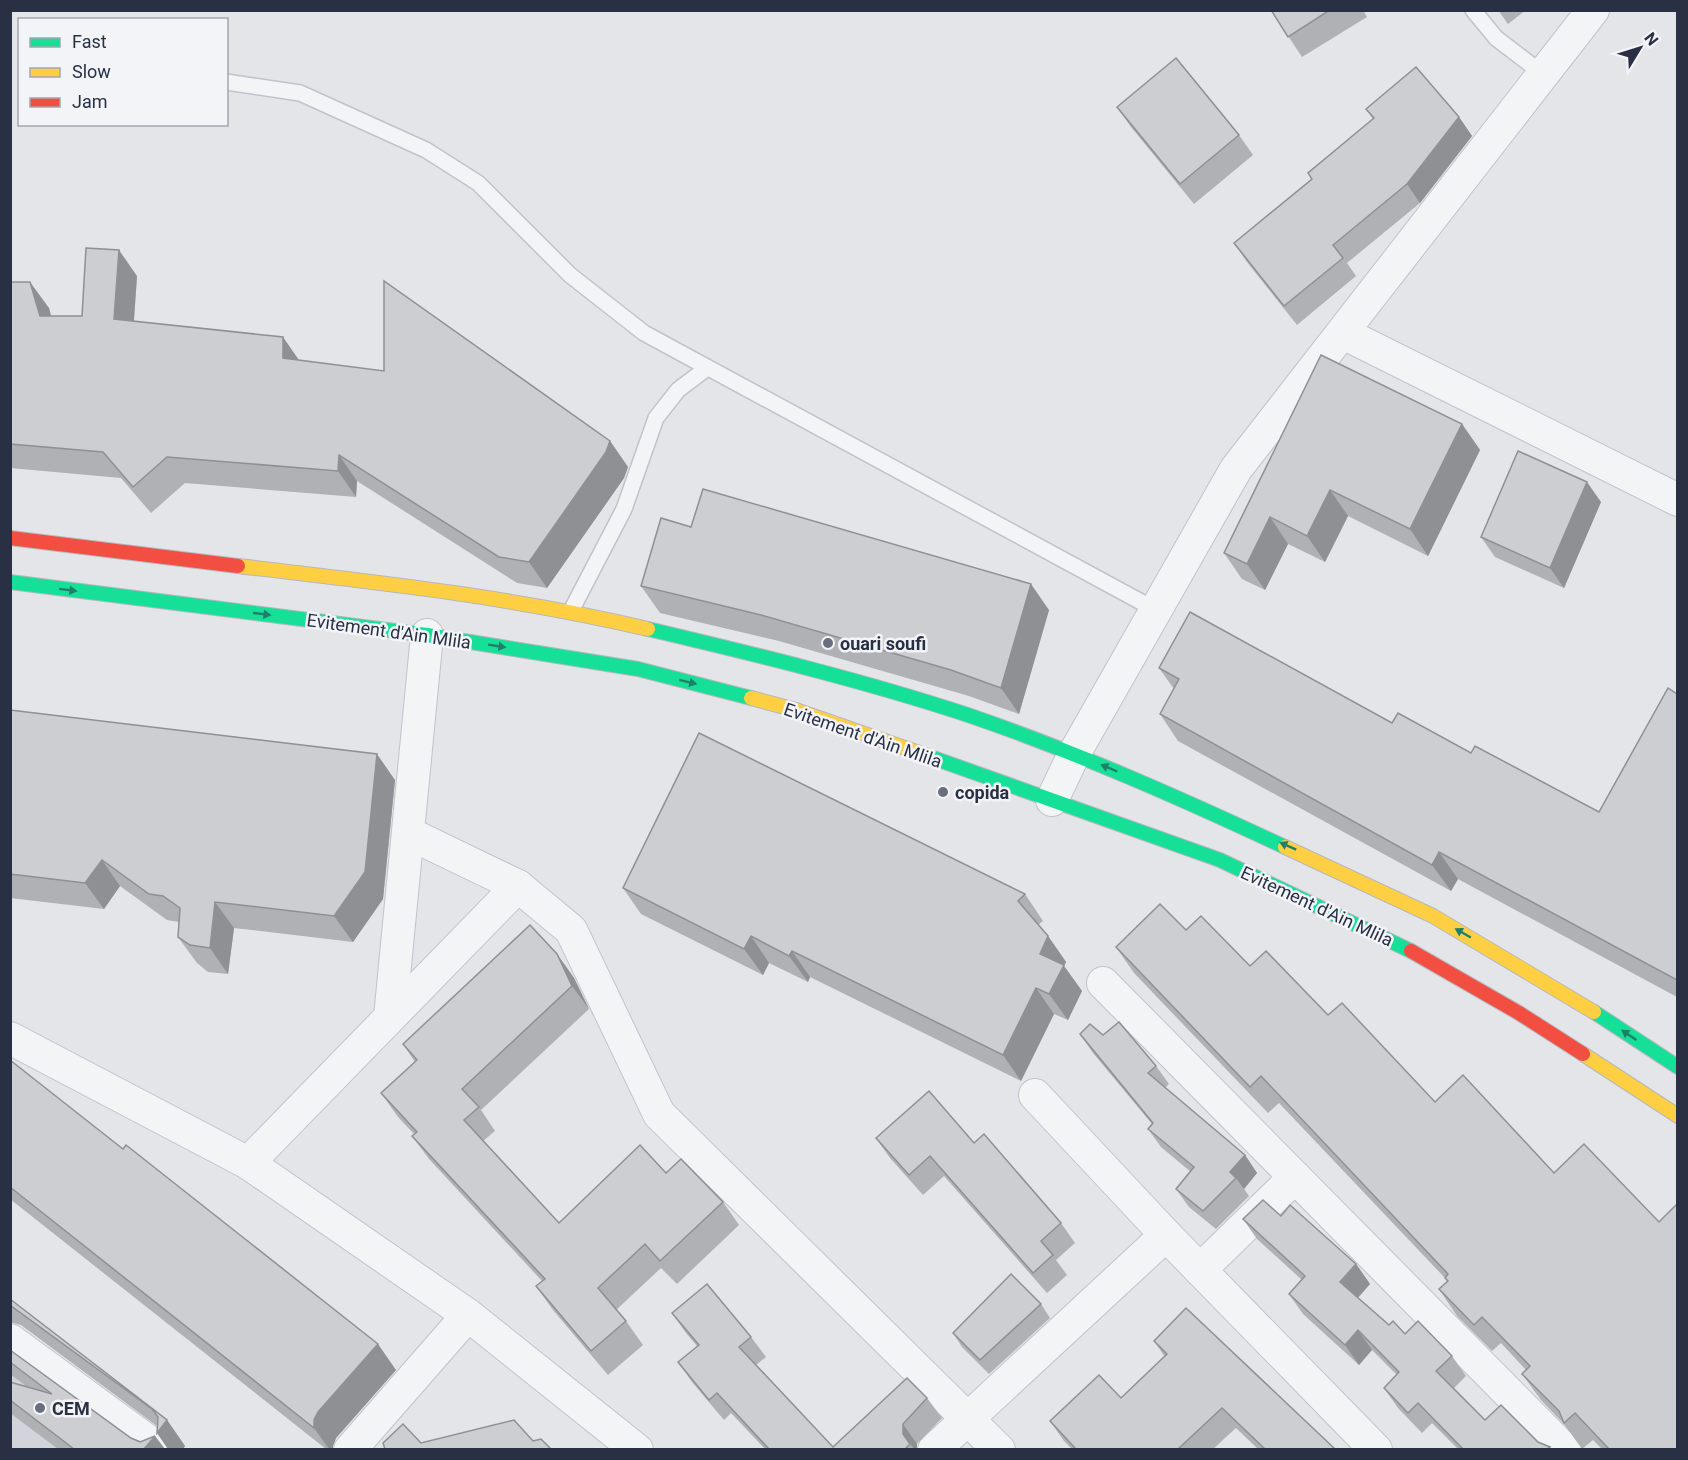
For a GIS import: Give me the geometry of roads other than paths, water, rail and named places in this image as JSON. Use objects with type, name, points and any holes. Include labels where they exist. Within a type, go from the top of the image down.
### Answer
[{"type":"highway","points":[[10,538],[472,594],[571,611],[774,659],[964,714],[1074,754],[1316,859],[1433,916],[1675,1060]]},
{"type":"highway","name":"Evitement d'Ain Mlila","points":[[10,582],[427,635],[638,669],[796,710],[1220,860],[1391,940],[1520,1013],[1677,1116]]},
{"type":"street","points":[[1052,800],[1074,754],[1236,470],[1593,10]]},
{"type":"street","points":[[1344,333],[1677,500]]},
{"type":"street","points":[[390,1017],[427,635]]},
{"type":"street","points":[[408,833],[518,886],[571,930],[659,1114],[999,1449]]},
{"type":"street","points":[[248,1163],[518,886]]},
{"type":"street","points":[[1103,983],[1565,1449]]},
{"type":"street","points":[[10,1038],[248,1163],[468,1315],[638,1449]]},
{"type":"street","points":[[1035,1095],[1166,1235],[1376,1449]]},
{"type":"street","points":[[1200,1270],[1295,1177]]},
{"type":"street","points":[[934,1449],[1166,1235]]},
{"type":"street","points":[[350,1449],[468,1315]]},
{"type":"street","points":[[10,1340],[160,1449]]},
{"type":"lane","points":[[1473,10],[1496,38],[1544,74]]},
{"type":"lane","points":[[228,82],[300,93],[426,150],[478,183],[570,276],[635,326],[707,368],[1156,610]]},
{"type":"lane","points":[[571,611],[624,509],[656,418],[678,390],[707,368]]},
{"type":"place","name":"ouari soufi","points":[[828,643]]},
{"type":"place","name":"copida","points":[[943,792]]},
{"type":"place","name":"CEM","points":[[40,1408]]}]
